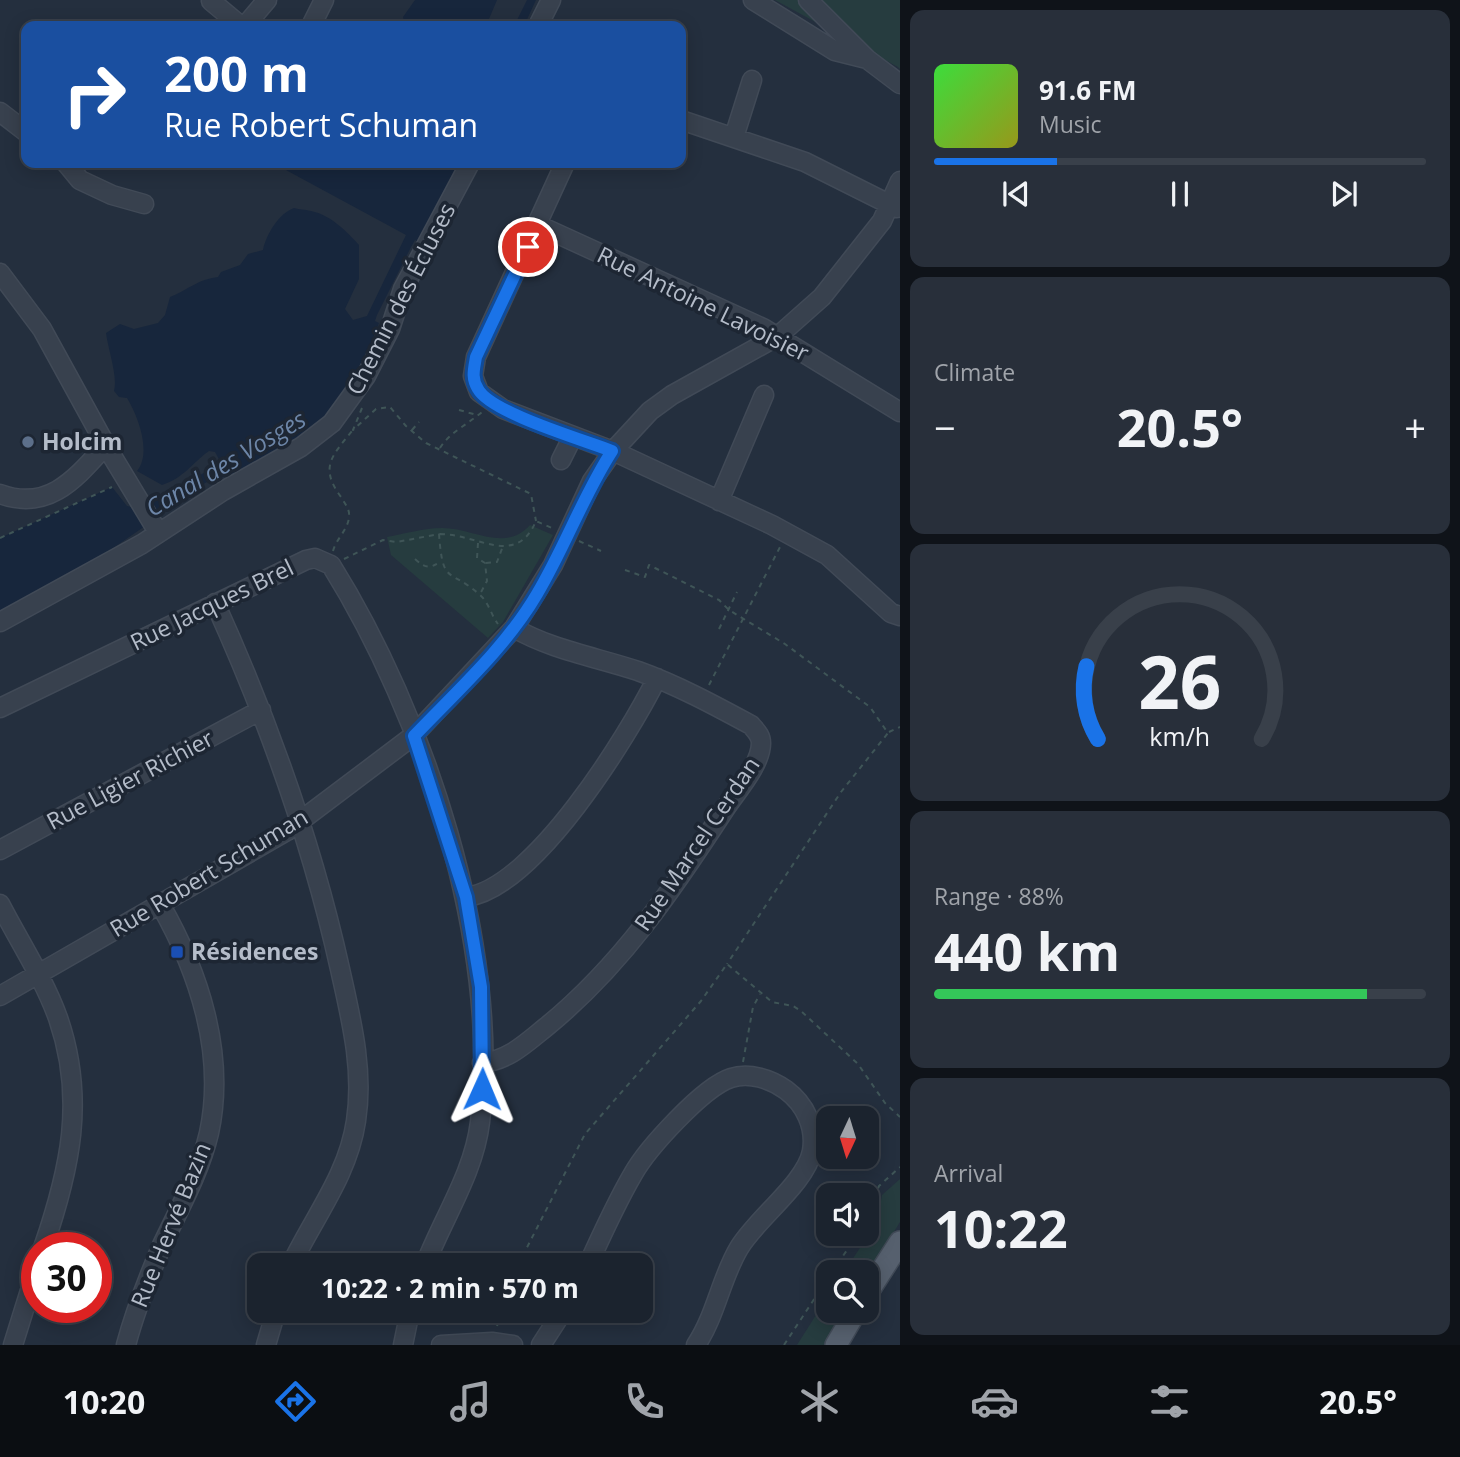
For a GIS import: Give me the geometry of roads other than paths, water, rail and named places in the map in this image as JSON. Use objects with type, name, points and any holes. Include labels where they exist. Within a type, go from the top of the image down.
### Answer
[{"type":"main road","points":[[879,1274],[900,1242]]},
{"type":"main road","points":[[836,1345],[849,1323]]},
{"type":"street","points":[[211,0],[237,21]]},
{"type":"street","points":[[248,21],[267,0]]},
{"type":"street","points":[[314,21],[324,0]]},
{"type":"street","points":[[540,21],[551,0]]},
{"type":"street","points":[[753,0],[835,51],[867,59]]},
{"type":"street","points":[[808,0],[867,59],[900,84]]},
{"type":"street","points":[[734,137],[752,80]]},
{"type":"street","points":[[0,112],[21,128]]},
{"type":"street","points":[[686,122],[805,162],[895,207]]},
{"type":"street","points":[[72,168],[80,180],[112,195],[144,204]]},
{"type":"street","name":"Chemin des Écluses","points":[[0,622],[320,434],[343,410],[366,376],[390,329],[403,289],[467,168]]},
{"type":"street","points":[[563,168],[476,357],[472,376],[479,392],[493,402],[572,438],[612,451],[787,533],[827,555],[891,613],[900,616]]},
{"type":"street","name":"Rue Robert Schuman","points":[[0,996],[287,831],[414,736],[513,629],[536,596],[568,536],[592,481],[612,451],[650,411],[672,395],[778,336],[822,297],[895,207],[900,181]]},
{"type":"street","name":"Rue Antoine Lavoisier","points":[[538,225],[778,336],[900,412]]},
{"type":"street","points":[[0,273],[42,329],[156,529]]},
{"type":"street","points":[[719,501],[764,395]]},
{"type":"street","points":[[561,460],[572,438]]},
{"type":"street","points":[[0,494],[27,501],[64,488],[106,445]]},
{"type":"street","name":"Rue Jacques Brel","points":[[0,708],[306,559],[315,558],[331,565],[380,659],[414,736]]},
{"type":"street","points":[[215,603],[261,710],[322,890],[356,1038],[356,1119],[348,1160],[298,1253]]},
{"type":"street","name":"Rue Marcel Cerdan","points":[[482,1063],[497,1062],[520,1048],[575,1003],[615,963],[681,878],[747,775],[761,743],[751,725],[657,678],[539,641],[513,629]]},
{"type":"street","points":[[466,897],[486,892],[527,861],[573,811],[616,752],[657,678]]},
{"type":"street","name":"Rue Ligier Richier","points":[[0,850],[261,710]]},
{"type":"street","points":[[414,736],[466,897],[481,987],[480,1122],[475,1149],[430,1253]]},
{"type":"street","points":[[0,904],[58,1018],[68,1060],[73,1106],[70,1158],[48,1232]]},
{"type":"street","name":"Rue Hervé Bazin","points":[[126,1345],[134,1314],[209,1133],[214,1091],[213,1055],[198,988],[178,934],[160,904]]},
{"type":"street","points":[[595,1253],[634,1171],[659,1140],[713,1088],[732,1078],[769,1080],[794,1097],[808,1116],[812,1152],[801,1175],[761,1217],[738,1250],[707,1329],[696,1345]]},
{"type":"street","points":[[13,1345],[21,1319]]},
{"type":"street","points":[[266,1345],[272,1323]]},
{"type":"street","points":[[403,1345],[408,1323]]},
{"type":"street","points":[[541,1345],[555,1323]]},
{"type":"street","points":[[441,1345],[513,1345]]},
{"type":"water","points":[[415,0],[497,0],[488,21],[404,21],[403,17]]},
{"type":"water","points":[[527,0],[536,0],[526,21],[516,21]]},
{"type":"water","name":"Canal des Vosges","points":[[282,168],[461,168],[420,243],[415,240],[377,315],[375,321],[379,323],[356,381],[327,420],[271,457],[230,477],[226,471],[146,517],[148,524],[90,564],[0,616],[0,538],[112,487],[127,506],[141,509],[221,463],[215,452],[209,451],[182,474],[162,485],[137,471],[143,455],[142,434],[127,398],[119,397],[114,391],[114,371],[106,333],[120,324],[134,329],[158,323],[165,315],[170,297],[199,282],[218,277],[221,272],[240,265],[248,254],[263,250],[274,225],[294,208],[325,216],[359,245],[359,279],[345,309],[353,320],[367,316],[406,235]]},
{"type":"place","name":"Holcim","points":[[28,442]]},
{"type":"place","name":"Résidences","points":[[177,952]]}]
